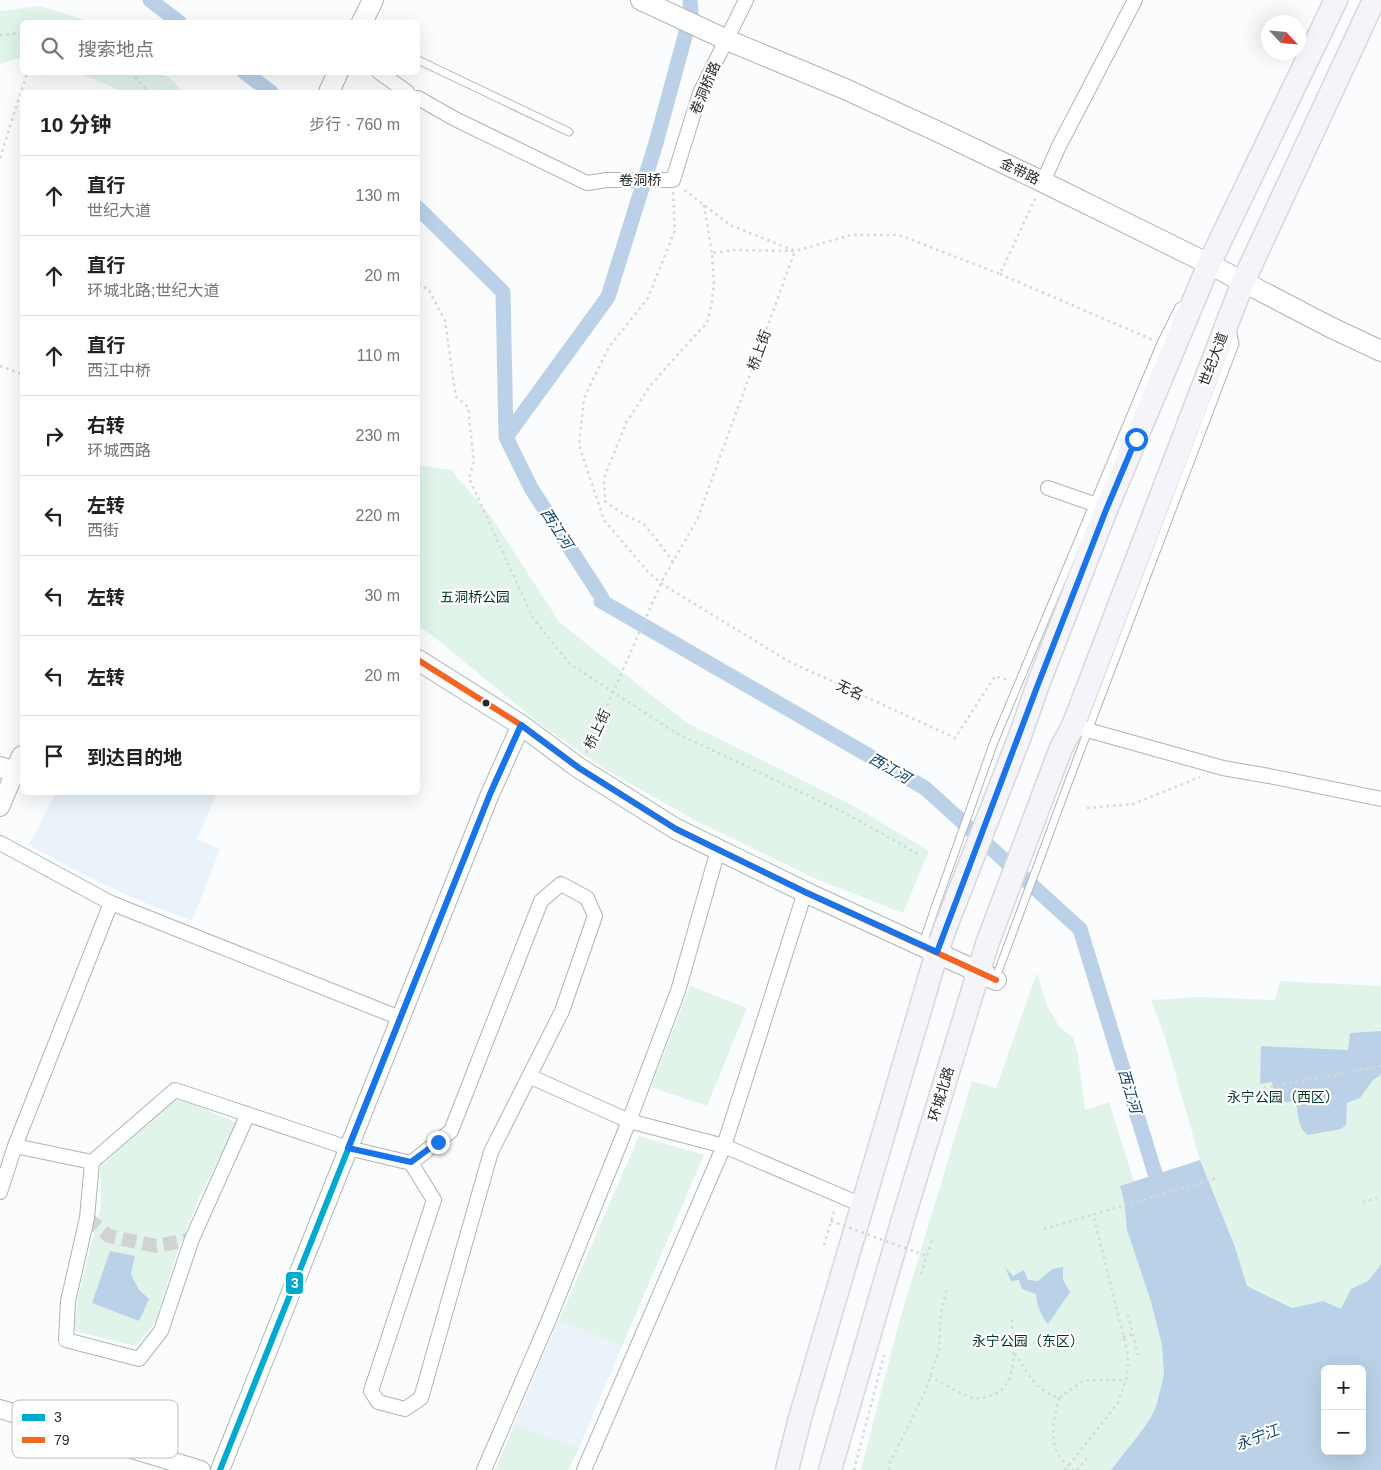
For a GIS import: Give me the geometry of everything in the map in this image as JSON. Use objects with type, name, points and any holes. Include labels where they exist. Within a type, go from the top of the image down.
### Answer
[{"type":"main road","points":[[363,20],[373,0]]},
{"type":"main road","points":[[787,1470],[800,1418],[862,1205],[929,949],[941,917],[1020,736],[1028,686],[1106,510],[1210,264],[1336,0]]},
{"type":"main road","name":"世纪大道","points":[[1080,728],[1244,282],[1374,0]]},
{"type":"main road","name":"金带路","points":[[646,3],[727,40],[845,89],[1043,182],[1381,351]]},
{"type":"main road","points":[[330,90],[337,75]]},
{"type":"main road","points":[[420,661],[521,725],[579,768],[676,829],[805,892],[929,949],[991,975]]},
{"type":"main road","name":"环城北路","points":[[830,1470],[904,1216],[991,975],[986,944],[1061,748],[1080,728]]},
{"type":"street","name":"卷洞桥路","points":[[672,180],[700,93],[746,0]]},
{"type":"street","points":[[1043,182],[1059,146],[1135,0]]},
{"type":"street","points":[[383,75],[404,90]]},
{"type":"street","name":"卷洞桥","points":[[420,99],[455,119],[587,182],[607,180],[672,180]]},
{"type":"street","points":[[1048,488],[1094,504]]},
{"type":"street","points":[[220,1470],[490,794],[521,725]]},
{"type":"street","points":[[1080,728],[1222,768],[1381,799]]},
{"type":"street","points":[[0,807],[12,765]]},
{"type":"street","points":[[0,842],[111,903],[400,1018]]},
{"type":"street","points":[[484,1470],[550,1317],[629,1121],[678,991],[718,850]]},
{"type":"street","points":[[248,1114],[192,1239],[161,1331],[140,1359],[66,1340],[68,1301],[87,1218],[92,1162],[175,1090],[248,1114],[348,1148],[411,1162],[434,1200],[371,1391],[378,1402],[404,1409],[421,1398],[491,1152],[562,1011],[595,916],[588,898],[561,884],[541,901],[451,1131],[411,1162]]},
{"type":"street","points":[[584,1470],[724,1146],[805,892]]},
{"type":"street","points":[[0,1192],[15,1146],[111,903]]},
{"type":"street","points":[[529,1076],[629,1121],[724,1146],[862,1205]]},
{"type":"street","points":[[15,1146],[92,1162]]},
{"type":"street","points":[[0,1409],[12,1413]]},
{"type":"street","points":[[161,1458],[201,1470]]},
{"type":"lane","points":[[420,61],[569,132]]},
{"type":"lane","points":[[941,917],[994,742],[1028,686],[1094,504],[1161,344],[1179,307],[1195,300]]},
{"type":"lane","points":[[991,975],[1070,778],[1080,728]]},
{"type":"path","points":[[0,36],[20,33]]},
{"type":"path","points":[[22,90],[26,75]]},
{"type":"path","points":[[134,75],[146,90]]},
{"type":"path","points":[[0,158],[20,95]]},
{"type":"path","points":[[672,180],[730,225],[795,250]]},
{"type":"path","points":[[662,584],[648,572],[604,520],[579,446],[584,398],[609,347],[648,298],[675,230],[672,180]]},
{"type":"path","points":[[1000,274],[1043,182]]},
{"type":"path","points":[[673,562],[644,524],[623,514],[605,501],[604,478],[626,423],[650,386],[707,324],[714,283],[712,253],[704,205]]},
{"type":"path","points":[[712,253],[735,250],[795,250],[851,235],[899,235],[1000,274],[1161,344]]},
{"type":"path","name":"桥上街","points":[[579,768],[615,691],[663,579],[698,520],[795,250]]},
{"type":"path","points":[[420,285],[429,290],[445,320],[456,397],[468,407],[474,462],[469,478],[533,618],[570,664],[615,691],[676,734],[845,813],[920,855]]},
{"type":"path","points":[[0,366],[20,373]]},
{"type":"path","name":"无名","points":[[662,584],[788,662],[955,738],[995,676],[1028,686]]},
{"type":"path","points":[[1087,808],[1133,804],[1222,768]]},
{"type":"path","points":[[1264,1088],[1381,1066]]},
{"type":"path","points":[[1044,1229],[1217,1178]]},
{"type":"path","points":[[1363,1202],[1381,1197]]},
{"type":"path","points":[[824,1245],[836,1207]]},
{"type":"path","points":[[1065,1470],[1118,1403],[1126,1380],[1128,1354],[1092,1214]]},
{"type":"path","points":[[831,1221],[927,1256]]},
{"type":"path","points":[[921,1274],[933,1236]]},
{"type":"path","points":[[889,1470],[889,1465],[925,1392],[939,1350],[941,1314],[948,1287]]},
{"type":"path","points":[[1128,1315],[1138,1355]]},
{"type":"path","points":[[930,1376],[972,1398],[986,1398],[1001,1391],[1010,1377],[1014,1354],[1012,1319]]},
{"type":"path","points":[[1124,1337],[1133,1334]]},
{"type":"path","points":[[1014,1354],[1021,1361],[1031,1379],[1052,1396],[1059,1398]]},
{"type":"path","points":[[1088,1457],[1075,1470],[1059,1457],[1053,1439],[1055,1413],[1059,1398],[1083,1382],[1126,1380]]},
{"type":"shaded area","points":[[54,795],[216,795],[197,839],[220,849],[192,921],[111,888],[29,845]]},
{"type":"shaded area","points":[[559,1320],[622,1346],[579,1448],[514,1425]]},
{"type":"green space","points":[[40,6],[85,20],[20,20],[20,58],[0,64],[0,11]]},
{"type":"green space","points":[[84,75],[165,75],[181,90],[119,90]]},
{"type":"green space","name":"五洞桥公园","points":[[420,465],[451,470],[492,518],[560,623],[687,723],[852,805],[929,851],[903,913],[814,878],[696,821],[603,768],[539,723],[420,627]]},
{"type":"green space","name":"永宁公园（东区）","points":[[1037,973],[1047,1006],[1059,1026],[1073,1038],[1078,1055],[1085,1110],[1109,1102],[1134,1182],[1120,1186],[1124,1201],[1127,1230],[1151,1302],[1162,1345],[1164,1375],[1156,1406],[1142,1432],[1111,1470],[861,1470],[899,1323],[972,1081],[996,1088]]},
{"type":"green space","name":"永宁公园（西区）","points":[[1280,981],[1381,986],[1381,1264],[1368,1281],[1351,1289],[1341,1310],[1323,1301],[1292,1308],[1247,1286],[1235,1247],[1200,1160],[1165,1037],[1151,1000],[1199,997],[1275,1000]]},
{"type":"green space","points":[[690,986],[747,1008],[707,1106],[651,1087]]},
{"type":"green space","points":[[176,1097],[237,1123],[200,1196],[177,1253],[156,1321],[136,1346],[74,1331],[78,1297],[101,1206],[100,1167]]},
{"type":"green space","points":[[639,1136],[704,1155],[622,1346],[559,1320]]},
{"type":"green space","points":[[514,1425],[579,1448],[568,1470],[495,1470]]},
{"type":"water","points":[[1381,1031],[1381,1075],[1373,1080],[1360,1098],[1347,1103],[1346,1125],[1341,1129],[1308,1135],[1300,1125],[1296,1102],[1276,1102],[1272,1082],[1260,1084],[1261,1046],[1348,1050],[1350,1033]]},
{"type":"water","name":"永宁江","points":[[1200,1160],[1235,1247],[1247,1286],[1292,1308],[1323,1301],[1341,1309],[1351,1289],[1368,1281],[1381,1264],[1381,1470],[1111,1470],[1151,1417],[1156,1406],[1164,1375],[1162,1345],[1151,1302],[1127,1230],[1124,1201],[1120,1186]]},
{"type":"water","points":[[110,1251],[135,1256],[131,1274],[139,1290],[149,1299],[139,1321],[92,1303]]},
{"type":"water","points":[[1005,1267],[1013,1276],[1024,1270],[1028,1280],[1038,1281],[1052,1269],[1063,1267],[1063,1280],[1070,1292],[1048,1324],[1039,1310],[1036,1294],[1022,1289],[1019,1280],[1011,1281]]},
{"type":"waterway","name":"西江河","points":[[150,0],[176,20]]},
{"type":"waterway","points":[[506,437],[608,297],[656,143],[691,14],[690,0]]},
{"type":"waterway","name":"西江河","points":[[248,75],[268,90]]},
{"type":"waterway","name":"西江河","points":[[420,210],[503,292],[506,437],[531,488],[602,598],[601,601],[925,788],[1080,929],[1161,1193]]},
{"type":"tunnel","points":[[87,1218],[109,1236],[156,1246],[192,1239]]},
{"type":"transit line","name":"79","points":[[420,661],[521,725],[579,768],[676,829],[805,892],[996,980]]},
{"type":"transit line","name":"3","points":[[220,1470],[490,794],[521,725]]},
{"type":"route","points":[[438,1142],[411,1162],[348,1148],[490,794],[521,725],[579,768],[676,829],[805,892],[937,952],[1037,687],[1106,510],[1136,439]]}]
